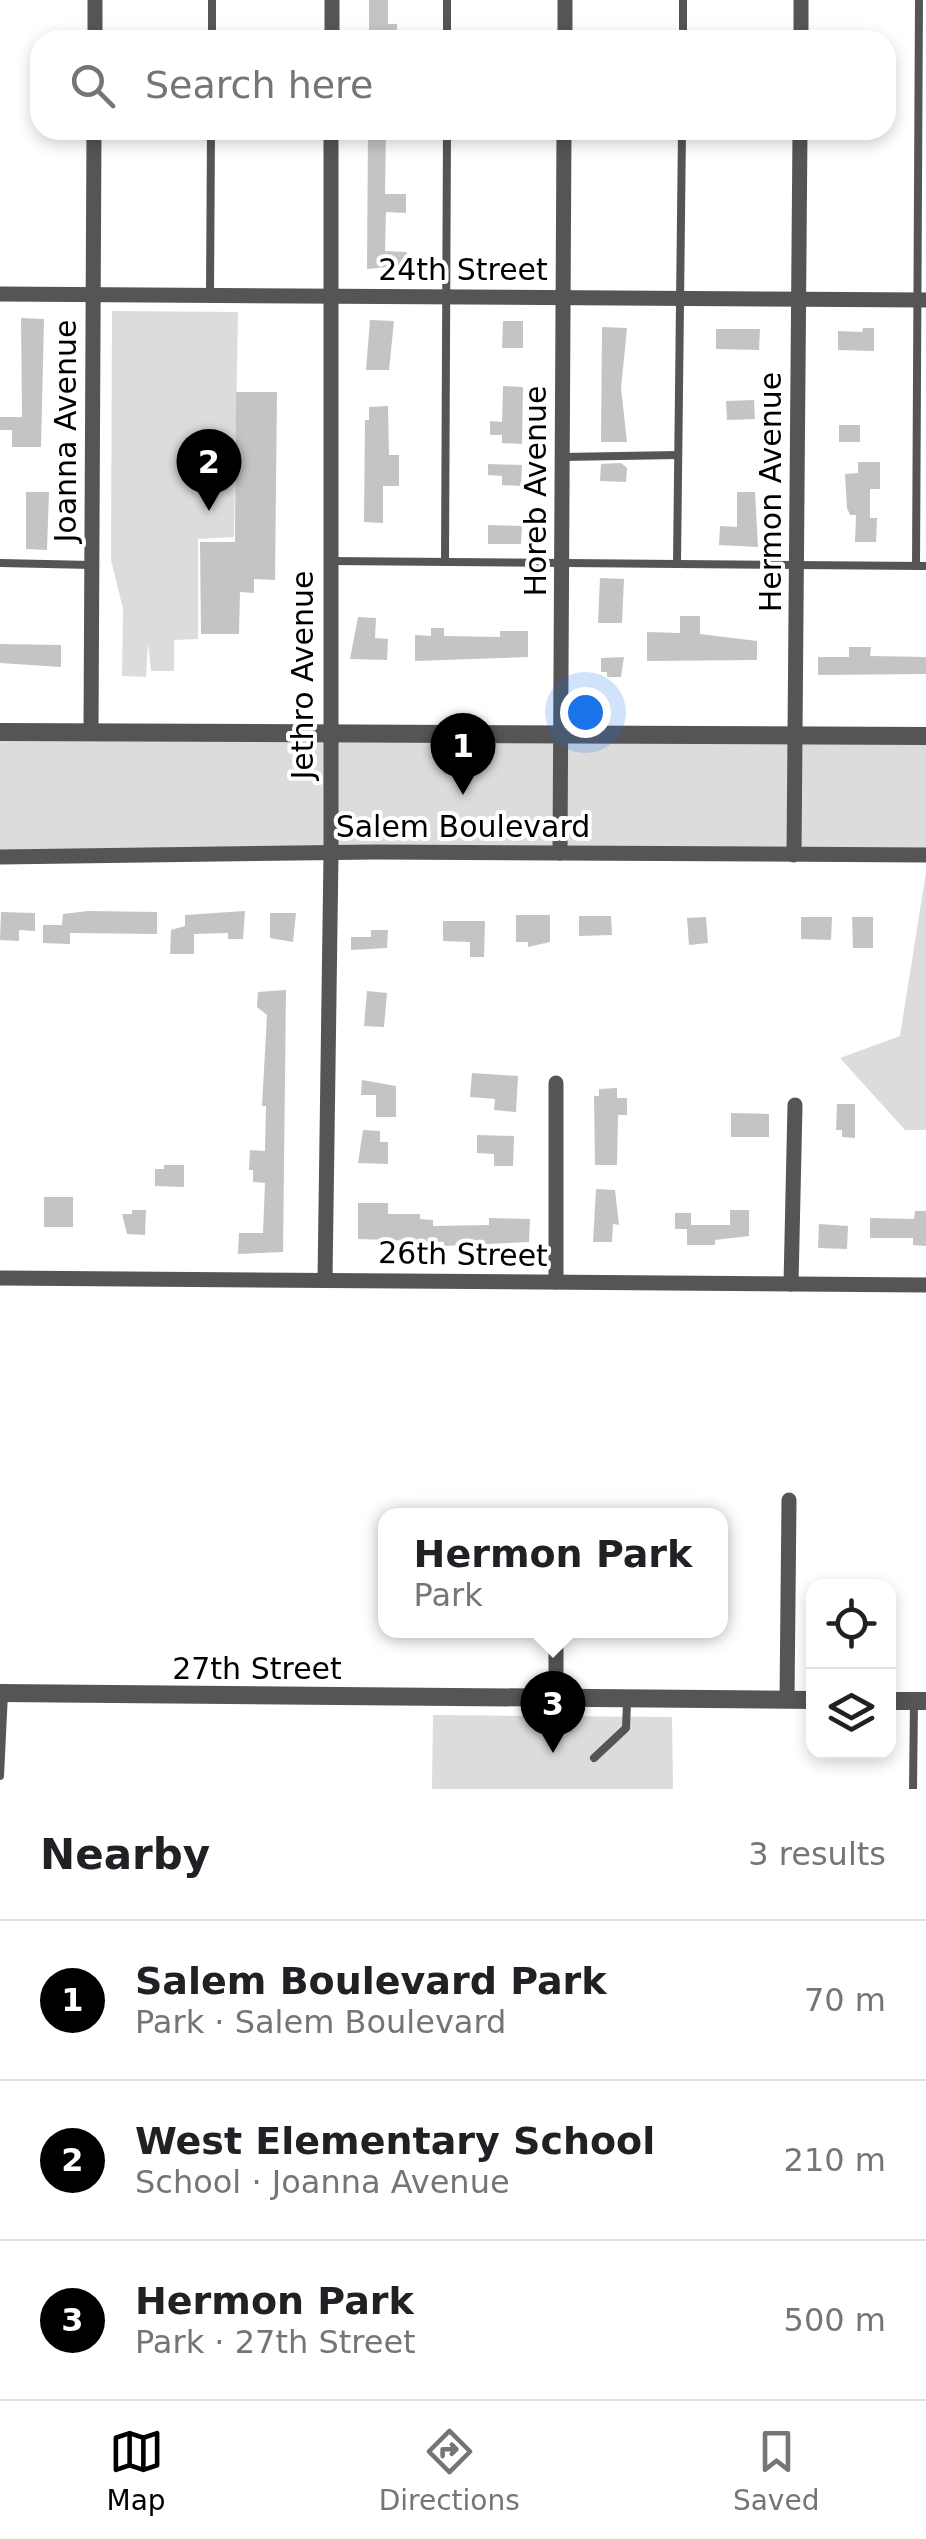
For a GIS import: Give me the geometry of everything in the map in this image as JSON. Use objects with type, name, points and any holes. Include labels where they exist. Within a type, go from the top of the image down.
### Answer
[{"type":"street","points":[[95,0],[95,30]]},
{"type":"street","points":[[332,0],[332,30]]},
{"type":"street","points":[[565,0],[565,30]]},
{"type":"street","points":[[801,0],[801,30]]},
{"type":"street","name":"Joanna Avenue","points":[[92,732],[94,140]]},
{"type":"street","name":"Jethro Avenue","points":[[324,1280],[331,854],[331,140]]},
{"type":"street","name":"Horeb Avenue","points":[[560,853],[564,140]]},
{"type":"street","name":"Hermon Avenue","points":[[794,855],[800,140]]},
{"type":"street","name":"24th Street","points":[[0,294],[922,300]]},
{"type":"street","points":[[0,732],[926,736]]},
{"type":"street","name":"Salem Boulevard","points":[[0,858],[560,853],[926,856]]},
{"type":"street","points":[[556,1083],[556,1282]]},
{"type":"street","points":[[791,1284],[794,1105]]},
{"type":"street","name":"26th Street","points":[[0,1278],[926,1285]]},
{"type":"street","points":[[787,1700],[790,1500]]},
{"type":"street","points":[[556,1638],[556,1698]]},
{"type":"street","name":"27th Street","points":[[2,1693],[806,1700]]},
{"type":"lane","points":[[212,0],[212,30]]},
{"type":"lane","points":[[447,0],[447,30]]},
{"type":"lane","points":[[682,30],[683,0]]},
{"type":"lane","points":[[329,562],[921,566],[919,0]]},
{"type":"lane","points":[[210,295],[211,140]]},
{"type":"lane","points":[[445,562],[446,140]]},
{"type":"lane","points":[[677,564],[682,140]]},
{"type":"lane","points":[[562,457],[678,456]]},
{"type":"lane","points":[[0,563],[92,565]]},
{"type":"lane","points":[[0,1776],[2,1693]]},
{"type":"lane","points":[[594,1758],[626,1728],[626,1699]]},
{"type":"lane","points":[[912,1789],[920,1701]]},
{"type":"shaded area","points":[[112,311],[238,312],[234,537],[198,539],[198,639],[174,640],[174,671],[151,671],[148,642],[146,677],[122,676],[123,609],[111,560]]},
{"type":"shaded area","points":[[0,733],[926,736],[926,858],[0,857]]},
{"type":"shaded area","points":[[926,872],[926,1130],[905,1130],[840,1058],[900,1036]]},
{"type":"shaded area","points":[[433,1715],[672,1717],[673,1789],[432,1789]]},
{"type":"building","points":[[369,0],[388,0],[388,24],[397,24],[397,30],[369,30]]},
{"type":"building","points":[[368,140],[386,140],[385,194],[406,194],[406,213],[386,212],[385,251],[407,252],[407,265],[367,269]]},
{"type":"building","points":[[21,318],[44,319],[41,447],[12,447],[12,430],[0,430],[0,417],[22,417]]},
{"type":"building","points":[[370,320],[394,321],[389,370],[366,370]]},
{"type":"building","points":[[503,321],[523,321],[523,348],[502,348]]},
{"type":"building","points":[[602,327],[627,328],[621,388],[627,442],[601,442]]},
{"type":"building","points":[[863,328],[874,328],[874,351],[838,350],[838,331],[862,332]]},
{"type":"building","points":[[716,329],[760,329],[759,350],[716,349]]},
{"type":"building","points":[[503,386],[523,387],[522,444],[502,443],[502,435],[490,435],[490,421],[502,422]]},
{"type":"building","points":[[236,392],[277,392],[275,580],[254,579],[254,593],[240,592],[239,634],[201,634],[200,542],[235,542]]},
{"type":"building","points":[[754,400],[755,419],[727,420],[726,401]]},
{"type":"building","points":[[388,406],[389,455],[399,455],[399,486],[383,486],[383,523],[364,522],[365,420],[369,420],[369,407]]},
{"type":"building","points":[[839,425],[860,425],[860,442],[839,442]]},
{"type":"building","points":[[858,462],[880,462],[880,489],[870,489],[870,518],[877,518],[876,542],[855,542],[856,515],[850,515],[847,508],[845,474],[858,473]]},
{"type":"building","points":[[621,463],[627,468],[626,482],[600,481],[601,464]]},
{"type":"building","points":[[488,464],[522,465],[521,486],[502,485],[502,476],[488,475]]},
{"type":"building","points":[[26,492],[49,492],[47,550],[26,549]]},
{"type":"building","points":[[737,492],[755,492],[758,547],[719,545],[720,526],[737,527]]},
{"type":"building","points":[[488,525],[522,526],[521,544],[488,544]]},
{"type":"building","points":[[600,578],[624,579],[622,623],[598,623]]},
{"type":"building","points":[[680,616],[700,616],[700,634],[757,641],[757,660],[647,661],[647,632],[680,633]]},
{"type":"building","points":[[358,617],[376,618],[375,638],[388,639],[387,660],[350,659]]},
{"type":"building","points":[[431,628],[444,628],[444,636],[500,637],[500,631],[528,631],[528,657],[415,661],[415,635],[431,636]]},
{"type":"building","points":[[0,644],[61,645],[61,667],[0,663]]},
{"type":"building","points":[[849,647],[871,647],[870,656],[926,657],[926,674],[818,675],[818,657],[849,657]]},
{"type":"building","points":[[624,657],[621,677],[607,677],[607,672],[601,672],[601,658]]},
{"type":"building","points":[[245,911],[243,939],[228,939],[228,933],[194,934],[194,954],[170,954],[171,930],[185,926],[185,915]]},
{"type":"building","points":[[1,912],[35,913],[35,931],[19,930],[19,941],[0,940]]},
{"type":"building","points":[[157,912],[157,934],[70,933],[70,944],[43,943],[43,925],[62,925],[63,914]]},
{"type":"building","points":[[270,913],[296,913],[293,942],[270,938]]},
{"type":"building","points":[[516,915],[550,915],[550,942],[528,947],[528,942],[516,942]]},
{"type":"building","points":[[579,916],[611,916],[612,935],[579,936]]},
{"type":"building","points":[[706,917],[708,943],[689,945],[687,918]]},
{"type":"building","points":[[801,917],[832,917],[831,940],[801,939]]},
{"type":"building","points":[[852,917],[873,917],[873,948],[853,948]]},
{"type":"building","points":[[443,921],[485,921],[484,957],[470,957],[470,942],[443,941]]},
{"type":"building","points":[[371,930],[388,930],[387,948],[351,950],[351,937],[371,937]]},
{"type":"building","points":[[286,990],[283,1252],[238,1254],[239,1233],[263,1233],[265,1183],[253,1182],[253,1170],[249,1170],[250,1150],[265,1151],[266,1106],[262,1106],[267,1015],[257,1007],[258,992]]},
{"type":"building","points":[[367,991],[387,993],[384,1027],[364,1026]]},
{"type":"building","points":[[472,1073],[518,1076],[516,1112],[494,1110],[495,1099],[470,1097]]},
{"type":"building","points":[[362,1080],[396,1086],[396,1117],[376,1117],[376,1095],[361,1095]]},
{"type":"building","points":[[617,1088],[617,1098],[627,1098],[627,1115],[618,1115],[617,1165],[595,1165],[594,1096],[599,1096],[599,1089]]},
{"type":"building","points":[[837,1104],[855,1104],[855,1138],[842,1137],[842,1130],[836,1130]]},
{"type":"building","points":[[731,1113],[769,1114],[769,1137],[731,1137]]},
{"type":"building","points":[[363,1130],[380,1131],[380,1142],[388,1142],[388,1164],[358,1163]]},
{"type":"building","points":[[477,1135],[514,1136],[513,1166],[494,1166],[494,1154],[477,1153]]},
{"type":"building","points":[[164,1165],[184,1165],[184,1187],[155,1186],[155,1169],[164,1169]]},
{"type":"building","points":[[596,1189],[615,1190],[619,1225],[613,1224],[612,1242],[593,1242]]},
{"type":"building","points":[[44,1197],[73,1197],[73,1227],[44,1227]]},
{"type":"building","points":[[358,1203],[388,1203],[388,1214],[420,1214],[420,1219],[433,1220],[433,1226],[489,1225],[489,1218],[530,1219],[529,1242],[444,1246],[444,1242],[358,1239]]},
{"type":"building","points":[[132,1210],[146,1210],[145,1235],[127,1234],[122,1214],[132,1214]]},
{"type":"building","points":[[730,1210],[749,1210],[749,1236],[715,1240],[715,1245],[687,1245],[687,1229],[675,1229],[675,1213],[691,1213],[691,1225],[730,1225]]},
{"type":"building","points":[[915,1211],[926,1211],[926,1246],[913,1245],[913,1238],[870,1238],[870,1218],[914,1219]]},
{"type":"building","points":[[819,1224],[848,1226],[847,1249],[818,1248]]},
{"type":"place","name":"West Elementary School","points":[[209,511]]},
{"type":"place","name":"Salem Boulevard Park","points":[[463,795]]},
{"type":"place","name":"Hermon Park","points":[[553,1753]]}]
